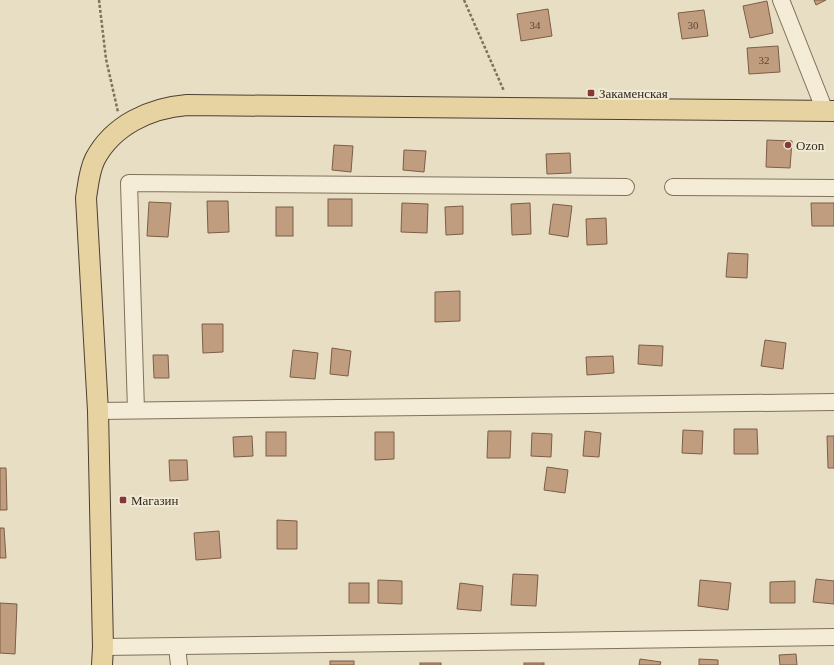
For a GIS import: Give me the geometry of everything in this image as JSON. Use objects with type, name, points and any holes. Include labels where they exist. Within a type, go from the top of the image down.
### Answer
[{"type":"main road","points":[[103,656],[98,411],[86,198],[89,178],[95,160],[106,144],[121,128],[136,119],[155,111],[187,104],[830,111]]},
{"type":"lane","points":[[781,0],[830,111]]},
{"type":"lane","points":[[136,410],[129,183],[626,187]]},
{"type":"lane","points":[[673,187],[834,188]]},
{"type":"lane","points":[[98,411],[834,402]]},
{"type":"lane","points":[[103,656],[177,647],[834,637]]},
{"type":"lane","points":[[177,647],[180,665]]},
{"type":"path","points":[[99,0],[106,58],[121,128]]},
{"type":"path","points":[[464,0],[511,108]]},
{"type":"building","points":[[814,0],[826,0],[816,5]]},
{"type":"building","points":[[767,1],[773,33],[750,38],[743,6]]},
{"type":"building","points":[[548,9],[552,36],[521,41],[517,14]]},
{"type":"building","points":[[704,10],[708,36],[682,39],[678,13]]},
{"type":"building","points":[[778,46],[780,72],[749,74],[747,48]]},
{"type":"building","points":[[767,140],[792,141],[790,168],[766,167]]},
{"type":"building","points":[[334,145],[353,146],[351,172],[332,170]]},
{"type":"building","points":[[404,150],[426,151],[424,172],[403,170]]},
{"type":"building","points":[[570,153],[571,173],[547,174],[546,154]]},
{"type":"building","points":[[328,199],[352,199],[352,226],[328,226]]},
{"type":"building","points":[[207,201],[228,201],[229,232],[208,233]]},
{"type":"building","points":[[149,202],[171,203],[168,237],[147,236]]},
{"type":"building","points":[[402,203],[428,204],[427,233],[401,232]]},
{"type":"building","points":[[530,203],[531,234],[512,235],[511,204]]},
{"type":"building","points":[[811,203],[834,203],[834,226],[812,226]]},
{"type":"building","points":[[553,204],[572,206],[568,237],[549,234]]},
{"type":"building","points":[[463,206],[463,234],[446,235],[445,207]]},
{"type":"building","points":[[276,207],[293,207],[293,236],[276,236]]},
{"type":"building","points":[[606,218],[607,244],[587,245],[586,219]]},
{"type":"building","points":[[728,253],[748,254],[747,278],[726,277]]},
{"type":"building","points":[[460,291],[460,321],[435,322],[435,292]]},
{"type":"building","points":[[202,324],[223,324],[223,352],[203,353]]},
{"type":"building","points":[[765,340],[786,343],[783,369],[761,366]]},
{"type":"building","points":[[639,345],[663,346],[662,366],[638,364]]},
{"type":"building","points":[[332,348],[351,351],[348,376],[330,374]]},
{"type":"building","points":[[293,350],[318,353],[315,379],[290,377]]},
{"type":"building","points":[[153,355],[168,355],[169,378],[154,378]]},
{"type":"building","points":[[613,356],[614,373],[587,375],[586,357]]},
{"type":"building","points":[[734,429],[757,429],[758,454],[734,454]]},
{"type":"building","points":[[683,430],[703,431],[702,454],[682,453]]},
{"type":"building","points":[[488,431],[511,431],[510,458],[487,458]]},
{"type":"building","points":[[585,431],[601,433],[599,457],[583,456]]},
{"type":"building","points":[[266,432],[286,432],[286,456],[266,456]]},
{"type":"building","points":[[375,432],[394,432],[394,459],[375,460]]},
{"type":"building","points":[[532,433],[552,434],[551,457],[531,456]]},
{"type":"building","points":[[252,436],[253,456],[234,457],[233,437]]},
{"type":"building","points":[[827,436],[834,436],[834,468],[828,468]]},
{"type":"building","points":[[169,460],[187,460],[188,480],[170,481]]},
{"type":"building","points":[[547,467],[568,470],[565,493],[544,490]]},
{"type":"building","points":[[0,468],[6,468],[7,510],[0,510]]},
{"type":"building","points":[[277,520],[297,521],[297,549],[277,549]]},
{"type":"building","points":[[0,528],[4,528],[6,558],[0,558]]},
{"type":"building","points":[[219,531],[221,558],[196,560],[194,533]]},
{"type":"building","points":[[513,574],[538,575],[536,606],[511,605]]},
{"type":"building","points":[[816,579],[834,581],[834,604],[813,602]]},
{"type":"building","points":[[378,580],[402,581],[402,604],[378,603]]},
{"type":"building","points":[[700,580],[731,583],[728,610],[698,606]]},
{"type":"building","points":[[795,581],[795,603],[770,603],[770,582]]},
{"type":"building","points":[[349,583],[369,583],[369,603],[349,603]]},
{"type":"building","points":[[460,583],[483,586],[481,611],[457,609]]},
{"type":"building","points":[[0,603],[17,604],[15,654],[0,653]]},
{"type":"building","points":[[796,654],[797,665],[780,665],[779,655]]},
{"type":"building","points":[[640,659],[661,662],[660,665],[639,665]]},
{"type":"building","points":[[699,659],[718,660],[718,665],[699,665]]},
{"type":"building","points":[[330,661],[354,661],[354,665],[330,665]]},
{"type":"building","points":[[420,663],[441,663],[441,665],[420,665]]},
{"type":"building","points":[[524,663],[544,663],[544,665],[524,665]]},
{"type":"place","name":"Закаменская","points":[[591,93]]},
{"type":"place","name":"Ozon","points":[[788,145]]},
{"type":"place","name":"Магазин","points":[[123,500]]}]
